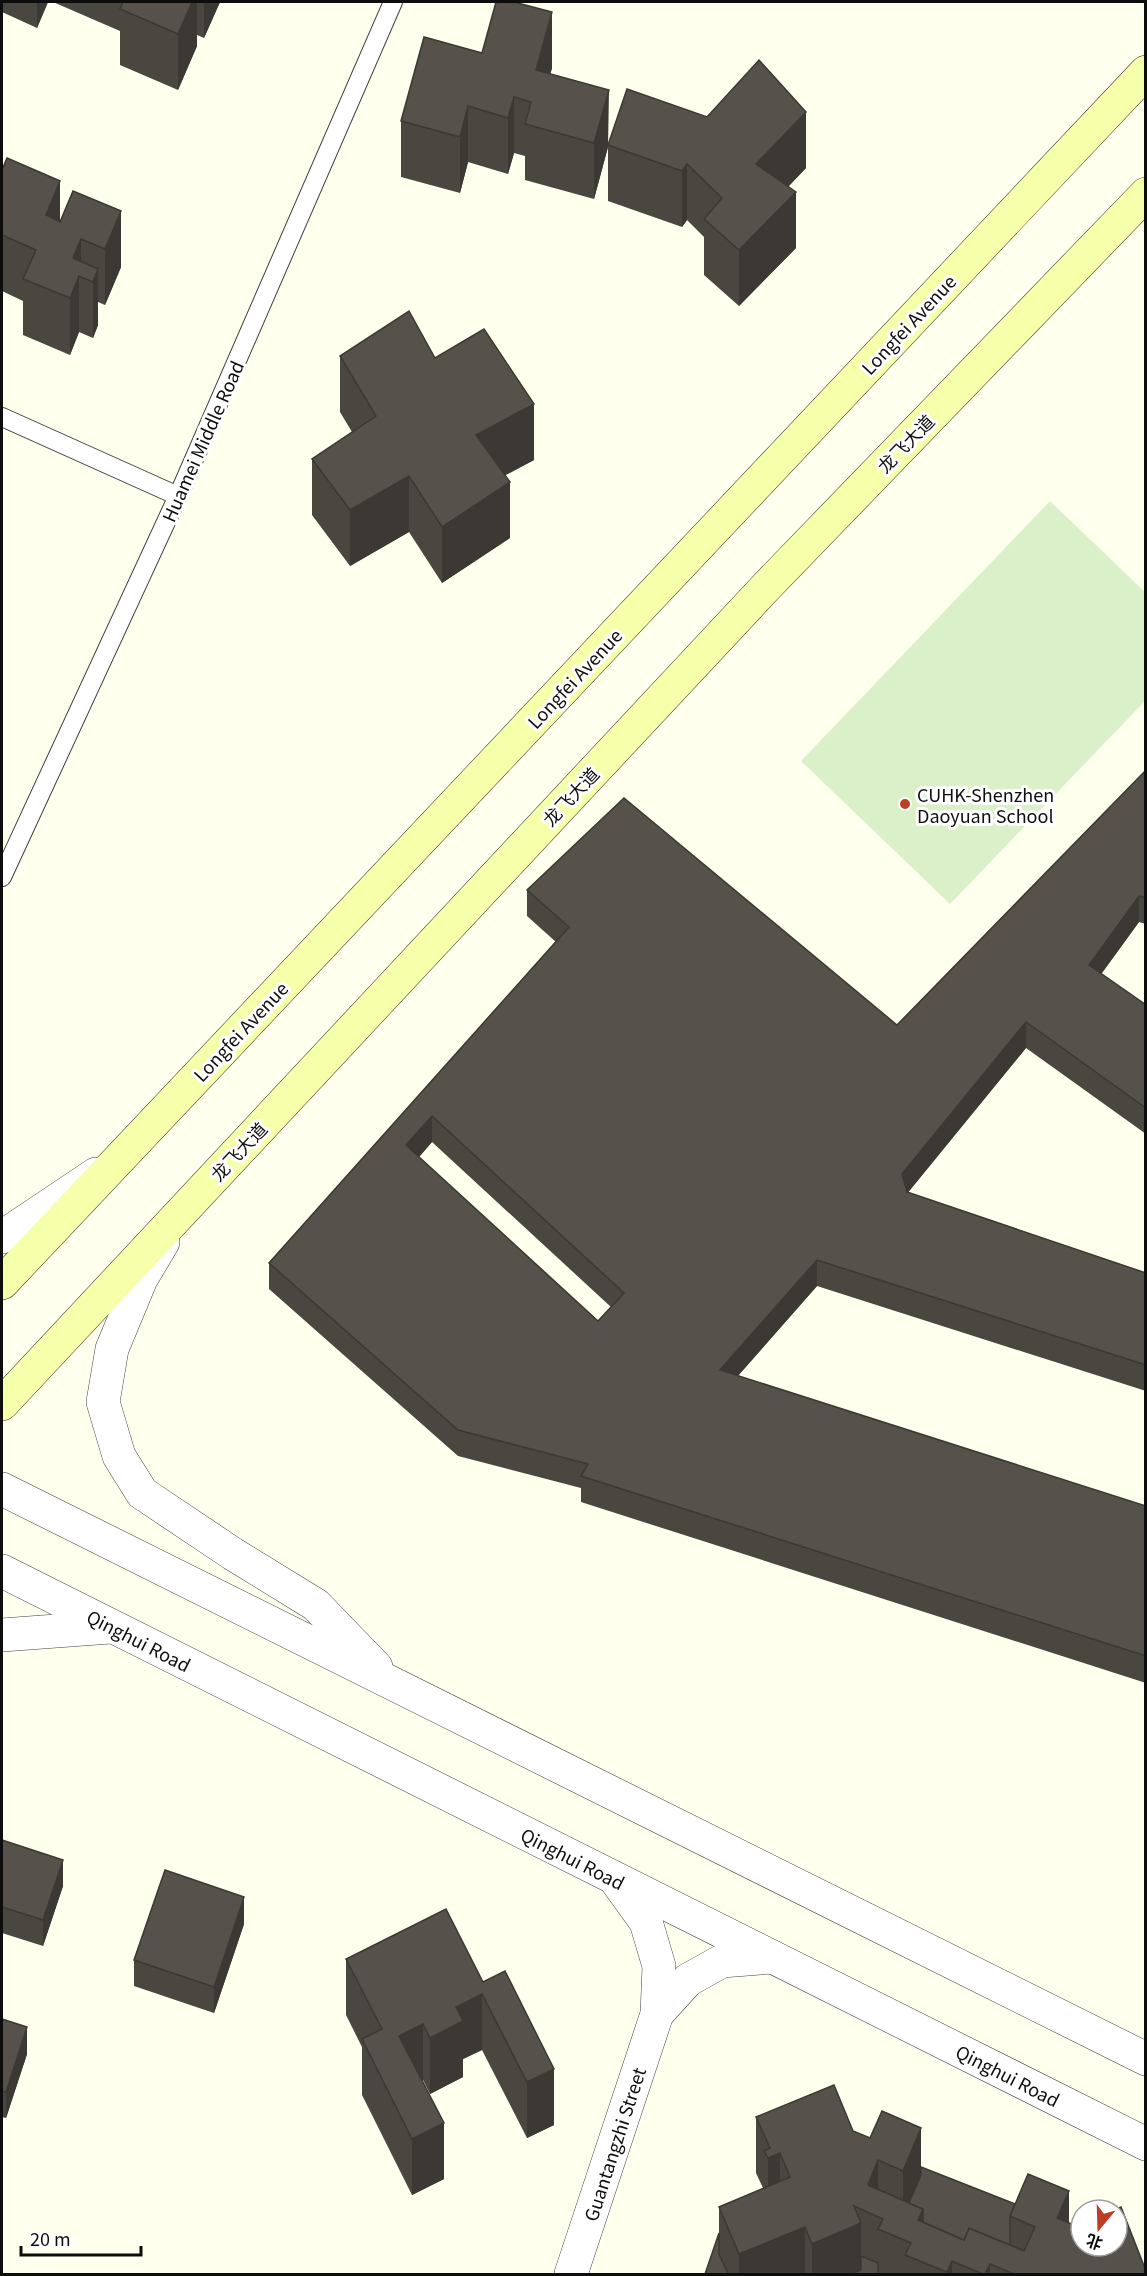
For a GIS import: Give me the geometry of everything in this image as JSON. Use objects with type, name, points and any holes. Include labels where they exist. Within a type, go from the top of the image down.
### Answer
[{"type":"main road","name":"Longfei Avenue","points":[[2,1283],[1146,72]]},
{"type":"main road","name":"龙飞大道","points":[[2,1404],[765,588],[1146,194]]},
{"type":"street","points":[[2,1238],[120,1158]]},
{"type":"street","points":[[179,1213],[141,1279],[112,1349],[103,1402],[119,1456],[142,1493],[233,1554],[316,1605],[392,1683]]},
{"type":"street","points":[[2,1489],[1146,2059]]},
{"type":"street","name":"Qinghui Road","points":[[2,1571],[1146,2144]]},
{"type":"street","points":[[2,1635],[112,1627]]},
{"type":"street","name":"Guantangzhi Street","points":[[571,2274],[657,2014],[659,1966],[646,1922],[615,1879]]},
{"type":"street","name":"Guantangzhi Street","points":[[657,2014],[688,1980],[722,1961],[772,1957]]},
{"type":"lane","name":"Huamei Middle Road","points":[[2,877],[178,496],[393,2]]},
{"type":"lane","points":[[2,417],[178,496]]},
{"type":"green space","points":[[1050,501],[1145,592],[1145,701],[950,904],[801,761]]},
{"type":"building","points":[[123,2],[192,2],[178,34],[120,9]]},
{"type":"building","points":[[496,2],[514,2],[552,12],[536,70],[609,90],[594,143],[525,124],[531,102],[514,97],[508,118],[468,106],[460,137],[401,121],[424,37],[482,53]]},
{"type":"building","points":[[759,60],[806,112],[756,164],[796,192],[739,250],[704,219],[722,198],[687,164],[682,171],[608,145],[627,89],[707,117]]},
{"type":"building","points":[[7,158],[60,181],[46,215],[60,222],[73,191],[121,211],[105,249],[81,239],[73,258],[98,269],[93,282],[79,276],[70,298],[23,279],[36,250],[2,235],[2,170]]},
{"type":"building","points":[[409,311],[435,358],[484,329],[534,404],[476,435],[510,482],[442,527],[409,476],[350,510],[312,459],[376,416],[340,356]]},
{"type":"building","points":[[1146,770],[1146,898],[1139,896],[1089,965],[1146,1005],[1146,1108],[1026,1022],[902,1174],[907,1192],[1146,1273],[1146,1365],[817,1260],[720,1370],[1146,1506],[1146,1656],[581,1476],[588,1464],[458,1430],[269,1263],[569,927],[527,890],[624,798],[897,1025]],"holes":[[[432,1116],[624,1293],[598,1321],[406,1145]]]},
{"type":"building","points":[[2,1840],[63,1860],[43,1920],[2,1907]]},
{"type":"building","points":[[165,1870],[244,1897],[214,1987],[134,1960]]},
{"type":"building","points":[[446,1909],[483,1982],[505,1971],[554,2069],[527,2082],[482,1994],[456,2007],[463,2021],[430,2038],[423,2024],[399,2036],[444,2123],[412,2139],[362,2039],[382,2029],[346,1959]]},
{"type":"building","points":[[2,2019],[27,2027],[6,2092],[2,2091]]},
{"type":"building","points":[[834,2085],[853,2131],[870,2138],[882,2111],[921,2128],[903,2171],[878,2160],[868,2185],[923,2209],[918,2220],[964,2240],[969,2228],[1024,2251],[1035,2227],[1010,2216],[1028,2174],[1069,2191],[1057,2218],[1069,2223],[1069,2258],[1129,2258],[1129,2227],[1146,2274],[1014,2274],[990,2264],[983,2274],[952,2261],[947,2272],[905,2255],[911,2243],[878,2229],[883,2219],[854,2206],[861,2223],[812,2244],[805,2227],[739,2254],[719,2207],[790,2177],[780,2153],[768,2158],[764,2151],[770,2148],[756,2117]]},
{"type":"building","points":[[921,2167],[1015,2204],[1010,2216],[1010,2245],[969,2228],[964,2240],[923,2222],[923,2209],[909,2203],[921,2175]]},
{"type":"building","points":[[719,2233],[719,2254],[728,2274],[705,2274]]},
{"type":"building","points":[[861,2256],[878,2263],[878,2274],[851,2274],[861,2270]]},
{"type":"place","name":"CUHK-Shenzhen Daoyuan School","points":[[905,804]]}]
